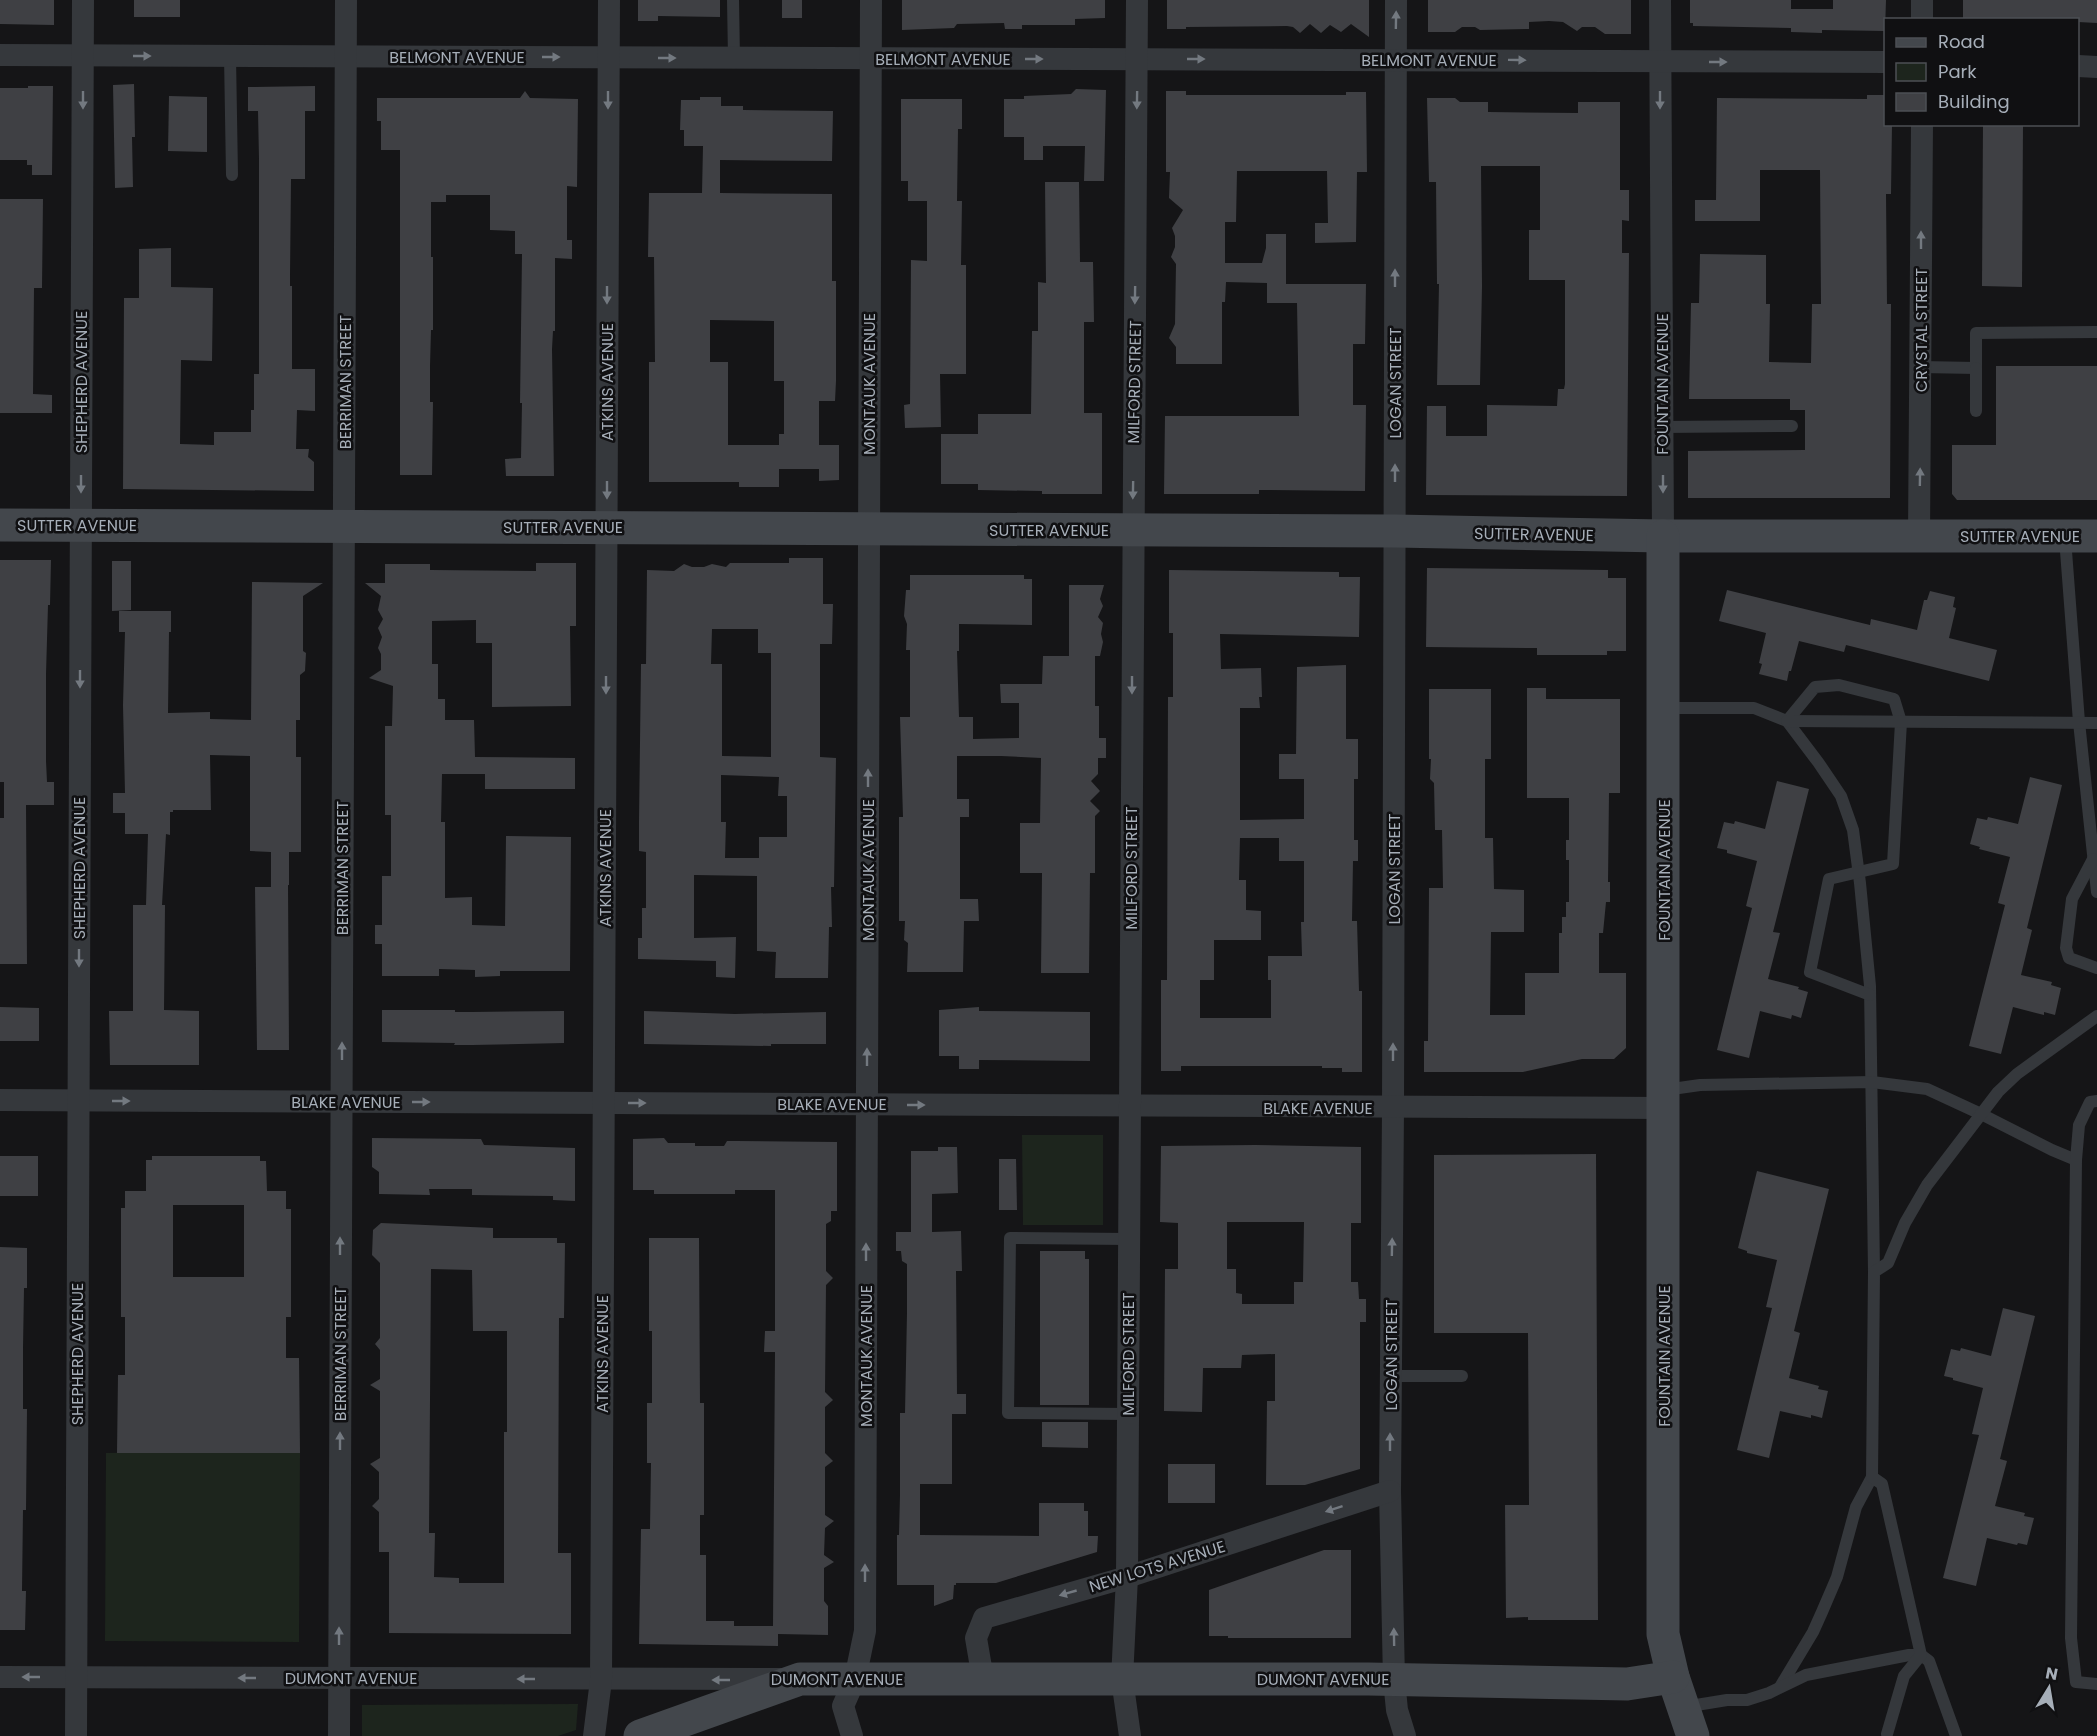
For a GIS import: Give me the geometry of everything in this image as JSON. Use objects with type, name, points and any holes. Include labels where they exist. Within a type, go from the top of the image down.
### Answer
[{"type":"street","name":"SHEPHERD AVENUE","points":[[76,1736],[84,0]]},
{"type":"street","name":"BERRIMAN STREET","points":[[339,1736],[346,0]]},
{"type":"street","name":"ATKINS AVENUE","points":[[594,1736],[601,1680],[609,0]]},
{"type":"street","name":"MONTAUK AVENUE","points":[[852,1736],[843,1706],[855,1679],[865,1631],[871,0]]},
{"type":"street","name":"MILFORD STREET","points":[[1130,1736],[1122,1679],[1127,1577],[1137,0]]},
{"type":"street","name":"LOGAN STREET","points":[[1396,0],[1390,1491],[1394,1680],[1397,1710],[1405,1736]]},
{"type":"street","name":"FOUNTAIN AVENUE","points":[[1660,0],[1663,536],[1663,1634],[1683,1707]]},
{"type":"street","points":[[1922,0],[1922,18]]},
{"type":"street","name":"BELMONT AVENUE","points":[[0,55],[1884,62]]},
{"type":"street","points":[[2079,66],[2097,67]]},
{"type":"street","name":"CRYSTAL STREET","points":[[1919,536],[1922,126]]},
{"type":"street","name":"SUTTER AVENUE","points":[[0,525],[1395,531],[1663,536],[2081,536]]},
{"type":"street","name":"BLAKE AVENUE","points":[[0,1100],[1393,1108],[1664,1099]]},
{"type":"street","name":"NEW LOTS AVENUE","points":[[983,1679],[976,1638],[984,1618],[1127,1577],[1390,1491]]},
{"type":"street","name":"DUMONT AVENUE","points":[[0,1677],[1394,1680],[1632,1683],[1683,1707]]},
{"type":"street","points":[[640,1736],[800,1679]]},
{"type":"lane","points":[[733,0],[734,58]]},
{"type":"lane","points":[[230,57],[232,175]]},
{"type":"lane","points":[[1976,411],[1976,333],[2097,332]]},
{"type":"lane","points":[[1921,367],[1976,368]]},
{"type":"lane","points":[[1662,427],[1792,426]]},
{"type":"lane","points":[[2081,536],[2079,722],[2097,892]]},
{"type":"lane","points":[[1787,721],[1815,687],[1839,685],[1894,699],[1901,722],[1893,864],[1829,879],[1810,972],[1870,995]]},
{"type":"lane","points":[[1663,708],[1754,708],[1787,721],[2097,723]]},
{"type":"lane","points":[[1779,1688],[1813,1632],[1822,1612],[1840,1568],[1857,1507],[1872,1477],[1874,1272],[1870,995],[1859,872],[1852,830],[1841,796],[1787,721]]},
{"type":"lane","points":[[2093,858],[2072,899],[2066,948],[2069,958],[2097,968]]},
{"type":"lane","points":[[1874,1272],[1888,1263],[1905,1223],[1927,1185],[1998,1092],[2017,1074],[2097,1016]]},
{"type":"lane","points":[[1664,1099],[1700,1085],[1872,1082],[1927,1089],[2076,1160]]},
{"type":"lane","points":[[2097,1101],[2090,1102],[2079,1125],[2076,1160],[2071,1638],[2076,1682],[2097,1684]]},
{"type":"lane","points":[[1128,1414],[1008,1413],[1010,1238],[1129,1239]]},
{"type":"lane","points":[[1391,1376],[1462,1376]]},
{"type":"lane","points":[[1872,1477],[1882,1484],[1921,1655]]},
{"type":"lane","points":[[1683,1707],[1727,1700],[1747,1700],[1806,1675],[1910,1654],[1921,1655],[1929,1661],[1956,1736]]},
{"type":"lane","points":[[1887,1734],[1904,1676],[1921,1655]]},
{"type":"green space","points":[[1022,1135],[1103,1135],[1103,1225],[1023,1225]]},
{"type":"green space","points":[[106,1453],[300,1453],[299,1642],[105,1641]]},
{"type":"green space","points":[[578,1704],[576,1730],[558,1736],[362,1736],[362,1705]]},
{"type":"building","points":[[0,0],[54,0],[54,25],[0,24]]},
{"type":"building","points":[[134,0],[180,0],[180,17],[134,17]]},
{"type":"building","points":[[638,0],[720,0],[720,17],[658,16],[658,21],[638,21]]},
{"type":"building","points":[[782,0],[802,0],[802,18],[782,18]]},
{"type":"building","points":[[902,0],[1105,0],[1105,18],[1075,19],[1075,25],[1022,25],[1022,29],[1005,29],[1004,23],[957,24],[954,28],[902,30]]},
{"type":"building","points":[[1167,0],[1369,0],[1369,37],[1351,24],[1341,32],[1330,25],[1321,33],[1310,24],[1300,33],[1293,27],[1287,26],[1167,29]]},
{"type":"building","points":[[1428,0],[1631,0],[1631,34],[1605,34],[1595,27],[1582,27],[1577,31],[1563,22],[1549,21],[1529,22],[1529,29],[1480,30],[1475,27],[1462,27],[1455,32],[1428,32]]},
{"type":"building","points":[[1690,0],[1791,0],[1791,9],[1833,9],[1833,0],[1886,0],[1884,31],[1791,32],[1791,28],[1693,26],[1693,23],[1690,23]]},
{"type":"building","points":[[1963,0],[2097,0],[2097,23],[2079,22],[2079,18],[1963,18]]},
{"type":"building","points":[[134,84],[133,187],[115,188],[113,85]]},
{"type":"building","points":[[28,86],[53,86],[52,175],[32,175],[32,165],[27,165],[27,160],[0,160],[0,88],[28,88]]},
{"type":"building","points":[[315,86],[315,111],[305,111],[305,179],[291,179],[290,276],[292,369],[315,369],[315,411],[297,410],[296,449],[309,449],[308,457],[314,462],[314,491],[123,489],[124,298],[139,298],[139,249],[171,248],[171,287],[213,288],[212,361],[181,360],[180,444],[214,445],[214,432],[251,432],[251,410],[254,410],[254,374],[259,374],[259,159],[258,111],[248,111],[248,87]]},
{"type":"building","points":[[1076,89],[1106,90],[1104,181],[1084,181],[1085,146],[1043,146],[1043,160],[1024,160],[1024,137],[1004,137],[1004,99],[1071,94]]},
{"type":"building","points":[[525,91],[530,98],[578,99],[577,187],[567,186],[567,240],[572,240],[572,259],[555,258],[555,331],[553,331],[552,349],[554,476],[506,476],[505,459],[521,458],[522,254],[515,254],[515,231],[490,230],[490,195],[446,195],[446,202],[431,202],[432,475],[400,475],[400,150],[381,150],[381,121],[377,121],[377,98],[520,98]]},
{"type":"building","points":[[1166,91],[1186,91],[1186,95],[1346,95],[1346,92],[1366,92],[1367,172],[1357,172],[1356,242],[1315,243],[1315,223],[1328,223],[1327,171],[1237,171],[1236,222],[1225,222],[1225,263],[1262,263],[1266,248],[1266,234],[1286,234],[1286,284],[1366,284],[1365,344],[1353,344],[1353,405],[1366,405],[1365,491],[1259,490],[1259,494],[1164,494],[1165,416],[1299,416],[1297,303],[1267,303],[1267,283],[1226,282],[1225,302],[1222,302],[1222,364],[1176,364],[1176,347],[1169,338],[1175,324],[1176,264],[1171,257],[1175,247],[1172,228],[1183,210],[1169,198],[1170,172],[1166,172]]},
{"type":"building","points":[[1867,95],[1884,95],[1884,126],[1892,126],[1891,194],[1886,194],[1887,304],[1891,304],[1890,498],[1688,498],[1688,451],[1805,450],[1805,410],[1790,410],[1790,399],[1689,399],[1691,303],[1699,303],[1700,254],[1766,255],[1766,304],[1770,304],[1769,362],[1811,363],[1812,304],[1821,304],[1820,170],[1760,170],[1760,221],[1695,221],[1695,200],[1716,200],[1717,98],[1867,99]]},
{"type":"building","points":[[169,96],[207,97],[207,152],[168,151]]},
{"type":"building","points":[[700,97],[721,97],[721,106],[743,106],[743,110],[833,111],[832,161],[720,160],[720,193],[832,194],[832,281],[836,281],[835,401],[819,401],[819,445],[839,445],[839,480],[819,481],[819,469],[779,469],[779,487],[739,487],[739,482],[649,482],[649,362],[655,362],[654,257],[648,257],[649,193],[702,193],[703,146],[684,146],[684,130],[680,130],[681,100],[700,100]],"holes":[[[710,320],[774,321],[774,381],[784,381],[784,434],[779,434],[779,445],[728,445],[728,362],[710,362]]]},
{"type":"building","points":[[1427,98],[1455,98],[1460,102],[1488,102],[1488,112],[1578,113],[1578,102],[1620,102],[1620,190],[1629,190],[1629,221],[1622,220],[1622,253],[1629,253],[1627,496],[1426,495],[1427,406],[1446,406],[1446,436],[1487,436],[1487,405],[1557,406],[1558,389],[1564,389],[1565,384],[1565,280],[1529,280],[1529,230],[1540,230],[1540,166],[1481,166],[1480,385],[1437,385],[1439,284],[1437,284],[1436,182],[1429,182]]},
{"type":"building","points":[[901,99],[962,99],[962,129],[958,129],[957,201],[962,201],[961,265],[966,265],[966,374],[940,374],[941,427],[905,428],[904,405],[910,404],[911,260],[927,261],[927,201],[908,201],[908,181],[901,181]]},
{"type":"building","points":[[1983,126],[2023,126],[2022,287],[1982,286]]},
{"type":"building","points":[[1045,182],[1079,182],[1080,262],[1093,262],[1094,322],[1084,322],[1084,413],[1102,413],[1102,494],[1042,494],[1042,491],[978,490],[978,484],[941,484],[941,434],[978,434],[978,414],[1031,414],[1032,331],[1038,331],[1038,282],[1046,283]]},
{"type":"building","points":[[0,199],[43,199],[42,288],[34,288],[33,394],[52,395],[52,413],[0,413]]},
{"type":"building","points":[[1996,366],[2097,366],[2097,500],[1957,500],[1952,494],[1952,445],[1996,445]]},
{"type":"building","points":[[789,558],[823,558],[823,604],[833,604],[832,644],[820,644],[820,757],[836,758],[834,887],[831,887],[832,927],[829,927],[828,978],[775,978],[776,952],[757,951],[757,876],[694,875],[694,938],[736,937],[735,978],[716,977],[716,961],[638,959],[638,938],[642,938],[642,908],[646,908],[646,852],[639,851],[639,822],[641,664],[646,664],[647,570],[674,571],[684,564],[692,567],[712,564],[726,567],[730,563],[789,563]],"holes":[[[712,629],[758,629],[758,653],[771,653],[771,757],[722,756],[722,664],[711,664]],[[721,775],[779,777],[778,796],[787,796],[787,837],[759,837],[759,858],[725,858],[726,822],[721,822]]]},
{"type":"building","points":[[0,560],[51,560],[46,674],[46,761],[47,782],[54,782],[54,805],[26,805],[27,964],[0,964],[0,818],[4,818],[4,782],[0,782]]},
{"type":"building","points":[[112,561],[131,561],[131,610],[112,611]]},
{"type":"building","points":[[536,563],[576,563],[576,626],[570,626],[571,706],[492,707],[492,643],[476,643],[476,620],[432,621],[432,664],[438,664],[438,699],[445,699],[445,720],[474,720],[475,757],[575,758],[575,789],[485,789],[485,774],[442,774],[441,822],[445,822],[445,898],[472,897],[472,925],[505,926],[506,836],[571,837],[570,971],[500,971],[500,976],[475,977],[475,970],[439,969],[439,976],[382,976],[382,944],[375,944],[375,925],[382,925],[382,876],[391,876],[391,815],[385,815],[385,726],[392,726],[393,686],[369,678],[381,670],[381,654],[378,648],[382,637],[378,628],[383,619],[378,610],[381,596],[365,583],[385,583],[385,564],[430,564],[430,570],[536,571]]},
{"type":"building","points":[[1427,568],[1608,570],[1608,578],[1626,578],[1626,651],[1607,651],[1607,655],[1537,655],[1537,648],[1426,647]]},
{"type":"building","points":[[1169,570],[1339,572],[1339,577],[1360,577],[1359,637],[1220,634],[1221,669],[1261,668],[1260,708],[1240,708],[1240,820],[1304,819],[1304,779],[1279,779],[1279,754],[1296,754],[1297,667],[1346,665],[1346,739],[1358,739],[1358,779],[1354,779],[1354,840],[1358,840],[1358,861],[1353,861],[1352,921],[1357,921],[1359,991],[1362,991],[1362,1072],[1342,1072],[1342,1068],[1322,1068],[1322,1066],[1181,1066],[1181,1071],[1161,1071],[1161,980],[1167,980],[1168,697],[1173,697],[1173,633],[1169,633]],"holes":[[[1240,838],[1279,838],[1279,861],[1304,861],[1302,956],[1268,956],[1268,980],[1271,980],[1271,1018],[1200,1018],[1200,980],[1214,980],[1214,940],[1261,940],[1261,911],[1246,910],[1246,880],[1239,880]]]},
{"type":"building","points":[[910,575],[1024,575],[1024,579],[1032,579],[1032,625],[959,624],[959,651],[957,651],[959,717],[973,717],[973,739],[1019,738],[1019,703],[1001,703],[1000,684],[1042,684],[1043,656],[1069,656],[1069,585],[1104,585],[1100,599],[1103,606],[1098,617],[1103,623],[1101,634],[1103,642],[1100,656],[1095,656],[1095,706],[1099,706],[1099,738],[1106,738],[1106,758],[1098,758],[1098,774],[1091,781],[1100,791],[1090,801],[1100,811],[1095,816],[1095,873],[1090,873],[1089,973],[1041,973],[1042,873],[1020,873],[1020,823],[1040,823],[1041,758],[1001,756],[957,756],[957,799],[969,799],[969,817],[960,817],[960,899],[978,899],[979,921],[964,921],[963,972],[907,972],[908,943],[904,940],[905,921],[899,921],[899,817],[903,817],[900,717],[910,717],[910,650],[906,650],[907,624],[904,616],[906,590],[910,590]]},
{"type":"building","points":[[252,582],[323,583],[303,596],[305,671],[300,675],[300,720],[296,720],[296,757],[301,757],[301,852],[289,852],[289,1050],[257,1050],[255,887],[271,887],[271,852],[250,851],[250,756],[210,755],[211,810],[173,810],[170,812],[170,835],[166,834],[162,905],[165,905],[164,1010],[199,1011],[199,1065],[110,1065],[109,1011],[133,1011],[133,905],[146,905],[148,834],[125,834],[125,813],[113,813],[113,793],[125,793],[123,705],[125,632],[119,632],[119,611],[171,611],[168,713],[210,712],[210,719],[251,720]]},
{"type":"building","points":[[1727,590],[1870,625],[1871,619],[1917,630],[1924,600],[1927,600],[1930,591],[1955,597],[1953,607],[1956,608],[1949,638],[1997,650],[1989,681],[1846,645],[1844,652],[1799,641],[1787,681],[1759,674],[1762,664],[1759,663],[1766,633],[1719,621]]},
{"type":"building","points":[[1527,688],[1546,688],[1546,699],[1620,699],[1620,793],[1609,793],[1608,882],[1610,882],[1610,902],[1606,902],[1603,933],[1599,933],[1599,973],[1626,973],[1626,1048],[1614,1059],[1582,1059],[1523,1072],[1424,1072],[1424,1041],[1428,1041],[1429,888],[1443,888],[1442,830],[1435,830],[1434,783],[1430,779],[1429,689],[1491,689],[1491,759],[1485,759],[1485,838],[1493,838],[1494,889],[1524,890],[1524,932],[1491,932],[1490,1015],[1525,1015],[1525,973],[1559,973],[1559,933],[1562,933],[1562,917],[1566,917],[1566,902],[1569,902],[1569,860],[1566,860],[1566,840],[1569,840],[1569,798],[1527,798]]},
{"type":"building","points":[[2030,777],[2062,785],[2027,928],[2032,930],[2021,975],[2052,982],[2051,985],[2061,988],[2055,1015],[2044,1012],[2044,1015],[2013,1007],[2001,1054],[1969,1046],[2005,905],[1998,903],[2010,857],[1979,849],[1980,847],[1970,844],[1977,818],[1987,820],[1988,817],[2018,824]]},
{"type":"building","points":[[1777,781],[1809,789],[1773,932],[1780,933],[1768,979],[1799,987],[1798,989],[1808,992],[1801,1018],[1792,1015],[1791,1019],[1760,1011],[1749,1058],[1717,1050],[1752,908],[1746,906],[1757,861],[1717,848],[1724,822],[1734,824],[1735,821],[1765,829]]},
{"type":"building","points":[[0,1007],[39,1008],[39,1041],[0,1041]]},
{"type":"building","points":[[979,1007],[979,1011],[1090,1012],[1090,1061],[979,1060],[979,1069],[959,1069],[959,1056],[939,1056],[939,1010]]},
{"type":"building","points":[[382,1010],[564,1011],[564,1043],[454,1045],[455,1043],[382,1042]]},
{"type":"building","points":[[644,1011],[735,1014],[826,1012],[826,1044],[771,1044],[771,1046],[644,1044]]},
{"type":"building","points":[[372,1138],[481,1139],[484,1145],[575,1148],[575,1201],[553,1200],[553,1196],[472,1195],[472,1189],[429,1189],[430,1195],[379,1194],[379,1172],[372,1167]]},
{"type":"building","points":[[664,1138],[668,1143],[695,1143],[695,1146],[724,1146],[727,1141],[837,1142],[837,1211],[831,1211],[831,1221],[826,1224],[826,1271],[833,1278],[826,1285],[825,1392],[833,1400],[825,1407],[825,1453],[833,1461],[825,1467],[825,1515],[834,1521],[825,1528],[824,1555],[834,1562],[824,1568],[824,1601],[828,1606],[828,1635],[778,1634],[778,1646],[639,1644],[641,1529],[650,1529],[651,1463],[647,1463],[647,1403],[652,1403],[649,1238],[699,1238],[700,1403],[704,1403],[704,1515],[700,1515],[700,1555],[706,1555],[706,1621],[734,1621],[734,1626],[773,1626],[775,1352],[764,1352],[765,1331],[775,1331],[775,1190],[735,1190],[735,1194],[654,1194],[654,1190],[633,1190],[633,1139]]},
{"type":"building","points":[[1161,1146],[1361,1147],[1361,1223],[1351,1223],[1351,1282],[1358,1282],[1359,1299],[1366,1299],[1366,1322],[1360,1322],[1360,1469],[1305,1485],[1266,1485],[1267,1401],[1275,1401],[1275,1354],[1242,1355],[1241,1368],[1203,1368],[1202,1412],[1164,1411],[1165,1269],[1178,1269],[1178,1223],[1160,1222]],"holes":[[[1227,1222],[1304,1222],[1303,1282],[1294,1282],[1294,1304],[1242,1304],[1242,1294],[1236,1293],[1236,1269],[1227,1269]]]},
{"type":"building","points":[[938,1147],[957,1147],[958,1193],[932,1194],[932,1232],[961,1231],[962,1271],[956,1271],[957,1394],[966,1394],[966,1414],[952,1414],[952,1484],[920,1484],[920,1535],[1039,1536],[1039,1503],[1084,1503],[1084,1511],[1088,1511],[1088,1536],[1098,1536],[1097,1552],[996,1583],[956,1583],[953,1599],[934,1606],[934,1585],[897,1585],[900,1413],[905,1413],[907,1264],[902,1261],[901,1251],[896,1251],[896,1232],[911,1232],[911,1151],[938,1151]]},
{"type":"building","points":[[1596,1154],[1598,1620],[1506,1618],[1505,1505],[1529,1505],[1528,1333],[1434,1333],[1434,1155]]},
{"type":"building","points":[[0,1156],[38,1156],[38,1196],[0,1196]]},
{"type":"building","points":[[152,1156],[260,1156],[260,1161],[266,1161],[267,1191],[286,1191],[286,1209],[291,1209],[291,1317],[286,1317],[286,1358],[299,1358],[300,1453],[117,1453],[118,1375],[125,1375],[125,1317],[121,1317],[121,1208],[125,1208],[125,1191],[146,1191],[146,1160],[152,1160]],"holes":[[[173,1205],[244,1205],[244,1277],[173,1277]]]},
{"type":"building","points":[[999,1159],[1016,1159],[1017,1210],[999,1210]]},
{"type":"building","points":[[1757,1171],[1829,1189],[1794,1331],[1800,1333],[1789,1378],[1819,1386],[1818,1389],[1828,1391],[1822,1418],[1811,1415],[1811,1418],[1780,1411],[1769,1458],[1737,1450],[1772,1308],[1766,1307],[1777,1260],[1747,1253],[1738,1248]]},
{"type":"building","points":[[381,1223],[493,1228],[493,1238],[557,1238],[557,1243],[565,1243],[564,1318],[559,1318],[558,1553],[571,1553],[571,1634],[389,1633],[389,1552],[379,1552],[379,1512],[372,1506],[379,1499],[379,1472],[370,1464],[380,1458],[380,1391],[370,1385],[380,1379],[380,1350],[375,1344],[380,1338],[380,1263],[372,1255],[373,1230]],"holes":[[[431,1269],[472,1270],[473,1331],[507,1331],[504,1583],[459,1583],[459,1578],[434,1577],[435,1533],[429,1533]]]},
{"type":"building","points":[[0,1247],[27,1248],[23,1348],[23,1409],[27,1409],[22,1591],[26,1591],[25,1630],[0,1630]]},
{"type":"building","points":[[1040,1251],[1085,1251],[1085,1259],[1089,1259],[1089,1405],[1040,1405]]},
{"type":"building","points":[[2003,1308],[2035,1316],[2000,1459],[2007,1461],[1995,1506],[2025,1513],[2024,1516],[2034,1518],[2027,1545],[1987,1538],[1976,1586],[1943,1578],[1979,1435],[1972,1434],[1983,1388],[1944,1376],[1951,1349],[1960,1351],[1961,1348],[1991,1356]]},
{"type":"building","points":[[1042,1422],[1088,1422],[1088,1448],[1042,1447]]},
{"type":"building","points":[[1168,1464],[1215,1464],[1215,1503],[1168,1503]]},
{"type":"building","points":[[1324,1550],[1351,1550],[1351,1638],[1209,1636],[1209,1590]]}]
